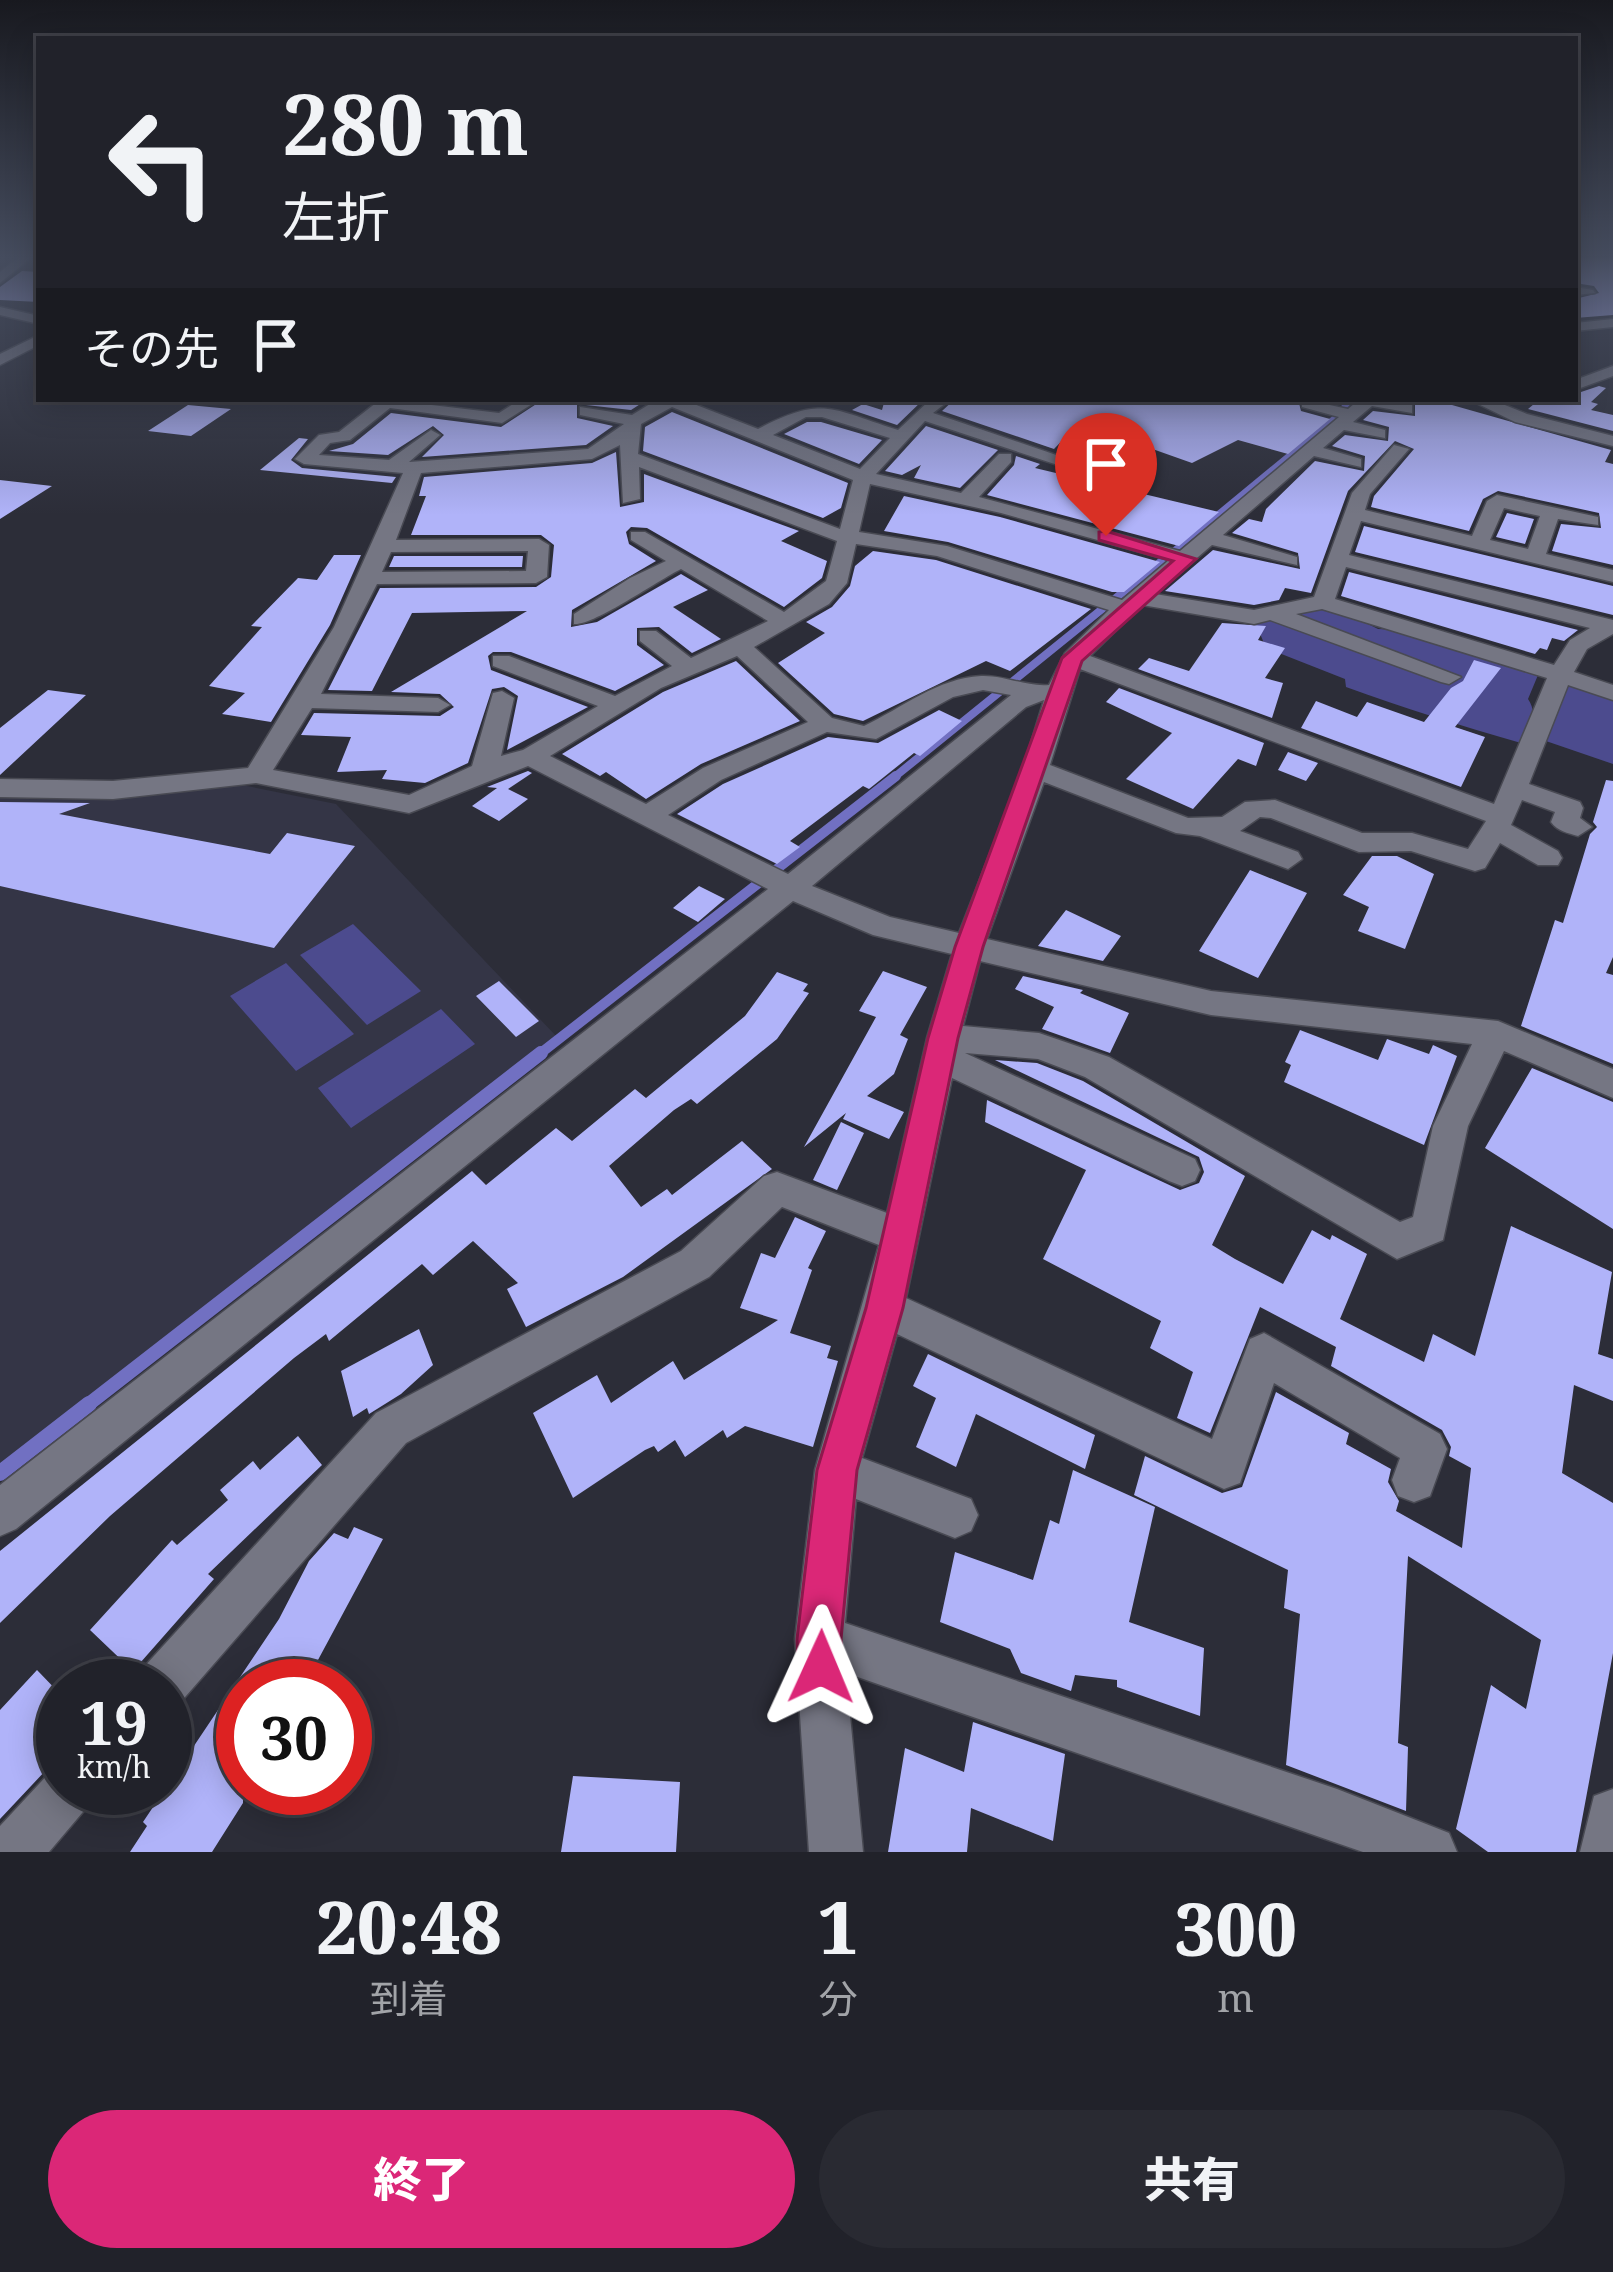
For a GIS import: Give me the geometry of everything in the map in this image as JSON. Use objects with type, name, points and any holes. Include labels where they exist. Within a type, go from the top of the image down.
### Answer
[{"type":"street","points":[[0,360],[32,342]]},
{"type":"street","points":[[1578,384],[1613,371]]},
{"type":"street","points":[[1578,386],[1613,395]]},
{"type":"street","points":[[527,402],[502,418],[387,403],[344,436],[325,439],[304,459],[403,467],[498,453],[592,454],[666,402]]},
{"type":"street","points":[[674,402],[863,477],[966,499],[1187,559]]},
{"type":"street","points":[[0,1513],[1054,682],[1133,604],[1366,402]]},
{"type":"street","points":[[1379,402],[1406,410]]},
{"type":"street","points":[[1504,403],[1521,418],[1613,440]]},
{"type":"street","points":[[1308,404],[1379,434]]},
{"type":"street","points":[[0,788],[113,790],[256,775],[409,804],[429,799],[485,766],[531,758],[618,705],[740,646],[821,599],[836,583],[863,477],[926,405],[1064,466],[1100,472]]},
{"type":"street","points":[[586,411],[631,427]]},
{"type":"street","points":[[760,435],[802,412],[824,412],[901,436]]},
{"type":"street","points":[[630,499],[631,427]]},
{"type":"street","points":[[256,775],[305,701],[372,578],[386,546],[403,467],[431,435]]},
{"type":"street","points":[[1323,602],[1361,493],[1400,449]]},
{"type":"street","points":[[966,499],[1005,458]]},
{"type":"street","points":[[1302,458],[1354,463]]},
{"type":"street","points":[[1302,458],[1334,476]]},
{"type":"street","points":[[629,465],[847,550],[940,550],[1133,604],[1255,617],[1323,602],[1560,675],[1610,674]]},
{"type":"street","points":[[1035,517],[1055,499]]},
{"type":"street","points":[[1479,543],[1497,501],[1591,521]]},
{"type":"street","points":[[1534,557],[1551,512]]},
{"type":"street","points":[[1354,513],[1534,557],[1589,561],[1613,576]]},
{"type":"street","points":[[1106,536],[1124,517]]},
{"type":"street","points":[[638,536],[784,621]]},
{"type":"street","points":[[1210,538],[1290,561]]},
{"type":"street","points":[[372,578],[536,577],[539,545],[386,546]]},
{"type":"street","points":[[1335,557],[1610,627]]},
{"type":"street","points":[[582,620],[637,582],[680,562]]},
{"type":"street","points":[[1271,614],[1449,677]]},
{"type":"street","points":[[1209,829],[1228,826],[1256,808],[1275,808],[1359,843],[1412,842],[1475,861],[1514,788],[1560,675],[1578,645],[1610,627]]},
{"type":"street","points":[[649,636],[689,668]]},
{"type":"street","points":[[1578,645],[1610,674]]},
{"type":"street","points":[[740,646],[824,724],[867,734],[932,694],[976,683],[1054,682],[1498,822],[1548,858]]},
{"type":"street","points":[[501,661],[618,705]]},
{"type":"street","points":[[836,1852],[819,1639],[837,1470],[902,1236],[941,1047],[969,947],[1036,769],[1054,682]]},
{"type":"street","points":[[485,766],[502,698]]},
{"type":"street","points":[[305,701],[438,705]]},
{"type":"street","points":[[650,815],[712,774],[824,724]]},
{"type":"street","points":[[531,758],[790,888],[884,927],[1211,1003],[1498,1034],[1613,1084]]},
{"type":"street","points":[[1036,769],[1154,817],[1209,829],[1288,859]]},
{"type":"street","points":[[1514,788],[1570,808],[1565,822],[1578,826]]},
{"type":"street","points":[[941,1047],[1039,1046],[1097,1067],[1397,1241],[1430,1228],[1439,1166],[1473,1066],[1498,1034]]},
{"type":"street","points":[[941,1047],[1182,1170]]},
{"type":"street","points":[[185,1659],[391,1428],[695,1264],[777,1188],[902,1236]]},
{"type":"street","points":[[884,1308],[1224,1467],[1264,1353],[1425,1449],[1414,1480]]},
{"type":"street","points":[[837,1470],[955,1515]]},
{"type":"street","points":[[819,1639],[1336,1815],[1430,1852]]},
{"type":"street","points":[[14,1852],[46,1815]]},
{"type":"street","points":[[1607,1852],[1613,1815]]},
{"type":"shaded area","points":[[1317,607],[1346,613],[1378,629],[1403,630],[1457,646],[1471,655],[1489,656],[1538,675],[1528,699],[1532,721],[1521,743],[1346,687],[1345,679],[1266,648],[1256,624]]},
{"type":"shaded area","points":[[1567,682],[1613,697],[1613,764],[1543,740]]},
{"type":"shaded area","points":[[242,785],[336,804],[557,1037],[0,1465],[0,794],[85,799]]},
{"type":"shaded area","points":[[353,924],[421,991],[367,1025],[300,955]]},
{"type":"shaded area","points":[[286,963],[354,1034],[296,1071],[230,996]]},
{"type":"shaded area","points":[[441,1009],[475,1044],[351,1128],[318,1088]]},
{"type":"building","points":[[1606,388],[1591,402],[1598,404],[1591,410],[1613,415],[1613,431],[1528,409],[1536,402],[1578,402],[1578,393]]},
{"type":"building","points":[[539,402],[643,402],[631,410],[577,404],[577,418],[613,426],[586,445],[422,457],[444,435],[433,426],[388,455],[329,451],[353,444],[391,413],[501,427]]},
{"type":"building","points":[[884,402],[921,402],[897,425],[852,410],[863,404],[882,410]]},
{"type":"building","points":[[952,402],[1299,402],[1301,411],[1330,419],[1288,454],[1238,440],[1192,463],[1079,423],[1054,449],[942,411]]},
{"type":"building","points":[[1415,402],[1456,402],[1452,405],[1611,450],[1605,462],[1613,464],[1613,565],[1552,551],[1561,524],[1601,528],[1599,513],[1498,491],[1483,499],[1469,531],[1371,507],[1374,496],[1414,449],[1395,441],[1348,491],[1311,593],[1285,588],[1279,600],[1254,605],[1165,591],[1213,550],[1300,569],[1298,553],[1232,533],[1249,519],[1262,522],[1266,509],[1315,461],[1364,471],[1365,456],[1332,446],[1345,435],[1388,441],[1389,427],[1363,420],[1373,411],[1415,416]]},
{"type":"building","points":[[188,405],[231,409],[191,436],[148,431]]},
{"type":"building","points":[[672,412],[848,483],[841,508],[823,518],[643,451],[645,427]]},
{"type":"building","points":[[807,422],[882,440],[859,464],[784,434]]},
{"type":"building","points":[[926,426],[998,450],[960,488],[914,478],[921,465],[902,475],[885,471]]},
{"type":"building","points":[[299,438],[308,439],[291,460],[302,468],[396,477],[392,483],[260,470]]},
{"type":"building","points":[[616,452],[620,507],[644,502],[644,474],[799,531],[781,541],[827,561],[822,578],[784,607],[647,528],[631,527],[626,532],[629,544],[656,561],[572,610],[571,627],[597,622],[681,574],[708,590],[673,607],[721,639],[692,653],[659,627],[637,628],[637,645],[664,665],[615,691],[511,652],[493,652],[488,656],[491,670],[588,707],[507,750],[518,696],[504,687],[492,689],[468,763],[425,783],[382,779],[387,770],[337,772],[351,737],[301,735],[314,713],[440,716],[454,707],[440,694],[391,692],[527,611],[412,613],[372,691],[328,690],[380,588],[536,587],[551,577],[554,545],[541,535],[411,535],[426,496],[419,496],[424,477],[592,463]]},
{"type":"building","points":[[1016,456],[1040,464],[1035,468],[1219,512],[1179,546],[987,495],[1014,465]]},
{"type":"building","points":[[0,480],[52,486],[0,519]]},
{"type":"building","points":[[904,496],[1000,517],[1160,562],[1124,592],[1112,592],[948,542],[884,531]]},
{"type":"building","points":[[1507,513],[1534,519],[1525,544],[1496,537]]},
{"type":"building","points":[[1364,526],[1613,586],[1613,615],[1355,552]]},
{"type":"building","points":[[873,551],[936,560],[1091,609],[1010,671],[986,661],[863,721],[834,714],[778,663],[825,633],[806,622],[832,607],[850,586],[855,566]]},
{"type":"building","points":[[334,555],[361,555],[330,625],[271,722],[222,714],[245,693],[209,686],[262,627],[251,626],[298,578],[317,580]]},
{"type":"building","points":[[394,556],[523,556],[522,567],[389,567]]},
{"type":"building","points":[[1349,572],[1578,630],[1564,641],[1552,638],[1547,650],[1540,648],[1535,654],[1341,596]]},
{"type":"building","points":[[1222,623],[1266,626],[1258,640],[1285,648],[1265,678],[1283,683],[1272,718],[1138,669],[1149,658],[1189,671]]},
{"type":"building","points":[[1474,660],[1501,668],[1455,727],[1485,737],[1461,787],[1301,728],[1316,701],[1357,717],[1367,702],[1424,722],[1451,688],[1463,681]]},
{"type":"building","points":[[736,661],[800,721],[701,764],[646,799],[606,772],[600,776],[562,754],[663,692]]},
{"type":"building","points":[[1119,688],[1264,743],[1256,766],[1238,759],[1193,809],[1126,779],[1172,733],[1106,702]]},
{"type":"building","points":[[48,690],[86,695],[0,775],[0,728]]},
{"type":"building","points":[[939,710],[962,721],[920,756],[914,753],[869,789],[863,786],[790,841],[800,847],[777,864],[677,814],[723,784],[828,737],[878,743]]},
{"type":"building","points":[[1288,752],[1318,763],[1306,781],[1278,770]]},
{"type":"building","points":[[532,773],[508,789],[528,799],[499,821],[472,806],[497,788],[487,787]]},
{"type":"building","points":[[1606,780],[1613,781],[1613,957],[1606,973],[1613,975],[1613,1064],[1521,1026],[1555,920],[1563,923],[1590,834],[1597,827],[1593,822]]},
{"type":"building","points":[[0,802],[90,803],[59,814],[270,854],[287,833],[355,846],[274,948],[0,886]]},
{"type":"building","points":[[1372,856],[1397,856],[1434,874],[1405,949],[1358,931],[1369,907],[1343,895]]},
{"type":"building","points":[[1250,870],[1307,893],[1258,978],[1199,951]]},
{"type":"building","points":[[699,886],[725,899],[698,922],[673,908]]},
{"type":"building","points":[[1066,910],[1121,936],[1103,961],[1038,946]]},
{"type":"building","points":[[883,971],[927,987],[900,1035],[908,1039],[894,1074],[867,1096],[904,1112],[889,1139],[843,1119],[846,1113],[804,1147],[876,1017],[859,1011]]},
{"type":"building","points":[[777,972],[808,984],[803,991],[809,993],[777,1039],[697,1104],[691,1099],[674,1110],[609,1166],[641,1207],[667,1189],[672,1195],[742,1141],[772,1169],[623,1277],[526,1327],[507,1289],[518,1283],[473,1241],[433,1275],[422,1264],[329,1341],[326,1334],[294,1358],[110,1516],[0,1623],[0,1551],[472,1171],[486,1185],[556,1128],[572,1141],[635,1089],[646,1098],[745,1016]]},
{"type":"building","points":[[1023,976],[1083,990],[1080,993],[1129,1013],[1110,1053],[1042,1029],[1054,1007],[1015,989]]},
{"type":"building","points":[[499,981],[539,1021],[516,1037],[476,996]]},
{"type":"building","points":[[1300,1030],[1378,1060],[1387,1039],[1429,1054],[1433,1045],[1457,1056],[1424,1145],[1284,1082],[1291,1065],[1285,1062]]},
{"type":"building","points":[[995,1060],[1037,1063],[1083,1081],[1245,1176],[1212,1245],[1235,1259],[1283,1284],[1312,1230],[1367,1254],[1340,1319],[1424,1362],[1433,1334],[1475,1356],[1511,1226],[1612,1272],[1598,1354],[1613,1359],[1613,1401],[1574,1385],[1562,1473],[1613,1503],[1613,1653],[1576,1852],[1488,1852],[1456,1829],[1491,1685],[1526,1709],[1541,1640],[1408,1556],[1398,1743],[1408,1747],[1406,1811],[1286,1765],[1300,1614],[1284,1608],[1288,1570],[1134,1495],[1145,1456],[1222,1493],[1242,1487],[1276,1392],[1349,1433],[1346,1444],[1391,1469],[1388,1482],[1399,1501],[1396,1511],[1462,1548],[1471,1468],[1449,1456],[1451,1447],[1442,1430],[1331,1366],[1336,1347],[1260,1307],[1210,1433],[1177,1418],[1193,1372],[1150,1348],[1161,1321],[1043,1259],[1086,1170],[985,1122],[987,1100],[1180,1190],[1199,1183],[1204,1172],[1199,1157]]},
{"type":"building","points":[[1532,1068],[1613,1102],[1613,1229],[1485,1148]]},
{"type":"building","points":[[841,1122],[864,1133],[837,1190],[813,1180]]},
{"type":"building","points":[[795,1217],[826,1231],[808,1268],[812,1270],[790,1333],[831,1346],[827,1358],[838,1361],[813,1447],[745,1426],[727,1438],[723,1430],[685,1457],[675,1440],[658,1452],[654,1446],[645,1450],[573,1498],[533,1413],[597,1375],[611,1403],[673,1361],[684,1380],[778,1320],[740,1308],[761,1253],[775,1258]]},
{"type":"building","points":[[419,1329],[433,1365],[401,1394],[369,1414],[367,1408],[353,1417],[341,1371]]},
{"type":"building","points":[[928,1354],[1095,1435],[1085,1469],[976,1414],[956,1467],[916,1447],[936,1398],[913,1386]]},
{"type":"building","points":[[298,1436],[322,1465],[208,1574],[214,1579],[144,1659],[120,1659],[90,1630],[172,1540],[177,1545],[228,1500],[220,1490],[253,1461],[260,1470]]},
{"type":"building","points":[[1073,1470],[1155,1507],[1129,1622],[1204,1648],[1200,1716],[1117,1687],[1117,1680],[1075,1675],[1071,1691],[1021,1673],[1010,1649],[940,1622],[955,1552],[1033,1580],[1050,1520],[1059,1524]]},
{"type":"building","points":[[354,1527],[383,1539],[319,1659],[252,1659],[309,1561],[334,1533],[348,1539]]},
{"type":"building","points":[[36,1671],[36,1781],[0,1819],[0,1710]]},
{"type":"building","points":[[216,1713],[216,1815],[235,1815],[212,1852],[130,1852],[147,1826],[143,1822],[148,1815],[192,1815],[192,1749]]},
{"type":"building","points":[[973,1722],[1065,1754],[1053,1841],[971,1808],[967,1852],[888,1852],[905,1748],[964,1772]]},
{"type":"building","points":[[573,1776],[680,1782],[676,1852],[561,1852]]},
{"type":"waterway","points":[[1160,562],[1348,402]]},
{"type":"waterway","points":[[892,779],[1164,559]]},
{"type":"waterway","points":[[537,1056],[896,776]]},
{"type":"waterway","points":[[85,1407],[541,1053]]},
{"type":"waterway","points":[[0,1473],[89,1404]]},
{"type":"route","points":[[821,1667],[819,1639],[837,1470],[884,1308],[943,1038],[969,947],[1036,769],[1064,674],[1094,635],[1187,559],[1106,536]]}]
